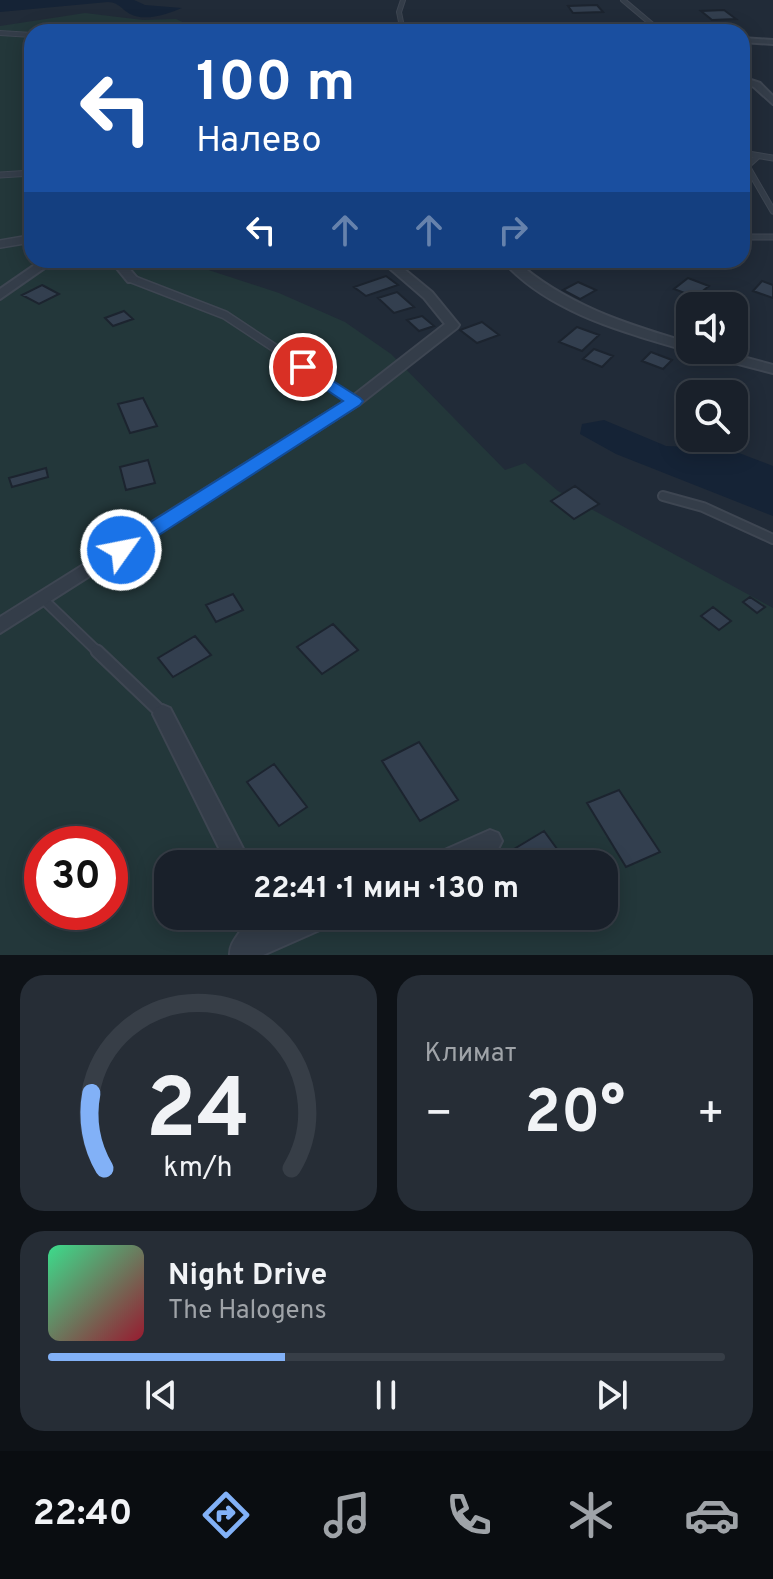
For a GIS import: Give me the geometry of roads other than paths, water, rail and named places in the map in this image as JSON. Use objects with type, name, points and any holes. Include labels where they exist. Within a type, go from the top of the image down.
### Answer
[{"type":"street","points":[[750,41],[773,42]]},
{"type":"street","points":[[750,82],[773,101]]},
{"type":"street","points":[[0,295],[39,268]]},
{"type":"street","points":[[123,268],[132,279]]},
{"type":"street","points":[[0,626],[355,401],[452,325],[428,295],[396,268]]},
{"type":"street","points":[[516,268],[564,304],[676,343]]},
{"type":"street","points":[[748,362],[773,369]]},
{"type":"street","points":[[163,714],[232,850]]},
{"type":"street","points":[[470,850],[490,841]]},
{"type":"street","points":[[240,953],[255,930]]},
{"type":"street","points":[[240,953],[291,930]]},
{"type":"lane","points":[[401,24],[399,12],[403,0]]},
{"type":"lane","points":[[623,0],[652,24]]},
{"type":"lane","points":[[0,33],[24,34]]},
{"type":"lane","points":[[750,154],[773,158]]},
{"type":"lane","points":[[750,163],[758,156]]},
{"type":"lane","points":[[750,171],[773,211]]},
{"type":"lane","points":[[0,175],[24,174]]},
{"type":"lane","points":[[750,237],[773,237]]},
{"type":"lane","points":[[0,244],[24,240]]},
{"type":"lane","points":[[132,279],[225,315],[355,401]]},
{"type":"lane","points":[[663,496],[703,507],[773,539]]},
{"type":"lane","points":[[43,599],[163,714]]},
{"type":"water","points":[[0,0],[134,0],[145,5],[182,8],[149,17],[130,14],[108,2],[0,12]]},
{"type":"water","points":[[604,420],[666,446],[676,446],[676,452],[736,452],[773,466],[773,516],[616,454],[580,434],[582,424]]}]
